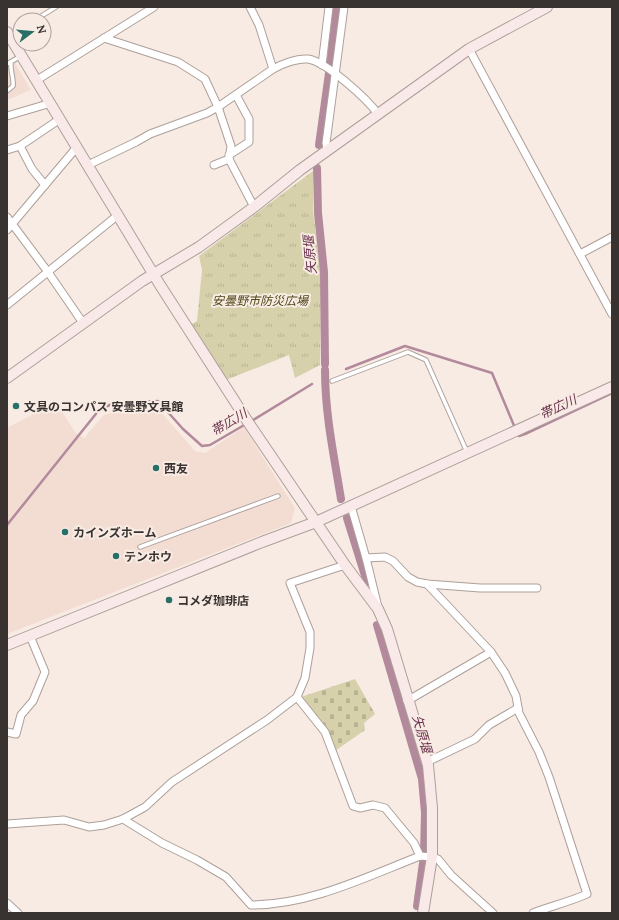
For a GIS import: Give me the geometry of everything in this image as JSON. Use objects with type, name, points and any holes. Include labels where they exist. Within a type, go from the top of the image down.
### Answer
[{"type":"street","points":[[37,80],[154,7]]},
{"type":"street","points":[[250,7],[259,25],[273,69]]},
{"type":"street","points":[[322,65],[329,7]]},
{"type":"street","points":[[327,150],[326,143],[344,7]]},
{"type":"street","points":[[7,378],[142,281],[199,247],[254,207],[327,150],[469,49],[547,7]]},
{"type":"street","points":[[8,34],[154,275],[248,422],[344,565],[378,609]]},
{"type":"street","points":[[104,38],[178,62],[205,79],[218,108],[231,146],[229,157],[254,207]]},
{"type":"street","points":[[469,49],[612,314]]},
{"type":"street","points":[[88,165],[150,134],[218,108],[278,66],[300,59],[312,60],[336,74],[354,89],[378,114]]},
{"type":"street","points":[[214,165],[229,157],[250,142],[249,119],[236,95]]},
{"type":"street","points":[[7,116],[51,103]]},
{"type":"street","points":[[7,150],[20,146],[60,119]]},
{"type":"street","points":[[20,146],[32,169],[45,185]]},
{"type":"street","points":[[7,230],[77,147]]},
{"type":"street","points":[[7,304],[118,215]]},
{"type":"street","points":[[7,217],[48,272],[83,323]]},
{"type":"street","points":[[580,254],[612,237]]},
{"type":"street","points":[[7,645],[262,542],[316,522],[612,387]]},
{"type":"street","points":[[351,506],[366,558],[378,609],[386,629],[427,762],[432,808],[432,857],[423,913]]},
{"type":"street","points":[[366,558],[385,557],[393,561],[408,577],[417,582],[428,584],[480,588],[537,588]]},
{"type":"street","points":[[7,824],[64,820],[89,827],[123,820],[145,807],[172,782],[267,720],[296,697],[305,678],[310,648],[310,632],[290,583],[344,565]]},
{"type":"street","points":[[428,584],[491,652],[505,673],[516,696],[519,713],[539,752],[549,777],[587,894],[570,902],[556,904],[533,913]]},
{"type":"street","points":[[7,732],[16,734],[21,715],[33,701],[45,672],[30,636]]},
{"type":"street","points":[[407,701],[491,652]]},
{"type":"street","points":[[296,697],[325,732],[353,806],[360,808],[373,805],[385,808],[414,843],[420,856]]},
{"type":"street","points":[[427,762],[475,739],[489,725],[518,708]]},
{"type":"street","points":[[123,820],[162,843],[197,860],[226,877],[251,905],[268,905],[300,899],[343,886],[420,856],[432,857],[438,860],[451,875],[493,913]]},
{"type":"street","points":[[7,903],[18,913]]},
{"type":"lane","points":[[7,64],[22,56]]},
{"type":"lane","points":[[7,91],[13,86],[14,79],[10,70],[11,62]]},
{"type":"lane","points":[[332,381],[408,352],[426,360],[467,453]]},
{"type":"lane","points":[[140,548],[278,496]]},
{"type":"shaded area","points":[[7,61],[14,61],[31,90],[7,100]]},
{"type":"shaded area","points":[[58,405],[75,432],[84,438],[104,415],[121,410],[150,408],[160,411],[195,451],[205,453],[244,427],[295,508],[291,523],[7,634],[7,428],[37,412]]},
{"type":"green space","name":"安曇野市防災広場","points":[[313,171],[313,210],[321,276],[320,365],[295,378],[289,355],[226,380],[190,325],[197,321],[202,270],[199,256]]},
{"type":"green space","points":[[355,679],[375,714],[364,723],[365,730],[335,751],[301,697]]},
{"type":"waterway","name":"矢原堰","points":[[330,67],[337,7]]},
{"type":"waterway","name":"矢原堰","points":[[319,145],[329,73]]},
{"type":"waterway","name":"矢原堰","points":[[317,168],[318,213],[324,272],[325,364]]},
{"type":"waterway","name":"帯広川","points":[[346,369],[405,346],[492,373],[515,428]]},
{"type":"waterway","name":"矢原堰","points":[[325,370],[328,419],[341,499]]},
{"type":"waterway","name":"帯広川","points":[[250,422],[312,384]]},
{"type":"waterway","name":"帯広川","points":[[517,432],[519,436],[525,434],[612,393]]},
{"type":"waterway","name":"帯広川","points":[[7,525],[99,410],[114,403],[158,401],[183,429],[202,446],[210,445],[246,424]]},
{"type":"waterway","name":"矢原堰","points":[[347,518],[367,582]]},
{"type":"waterway","name":"矢原堰","points":[[377,625],[422,779],[425,813],[424,854]]},
{"type":"waterway","name":"矢原堰","points":[[417,906],[423,863]]},
{"type":"place","name":"文具のコンパス 安曇野文具館","points":[[16,406]]},
{"type":"place","name":"西友","points":[[156,468]]},
{"type":"place","name":"カインズホーム","points":[[65,532]]},
{"type":"place","name":"テンホウ","points":[[116,556]]},
{"type":"place","name":"コメダ珈琲店","points":[[169,600]]}]
